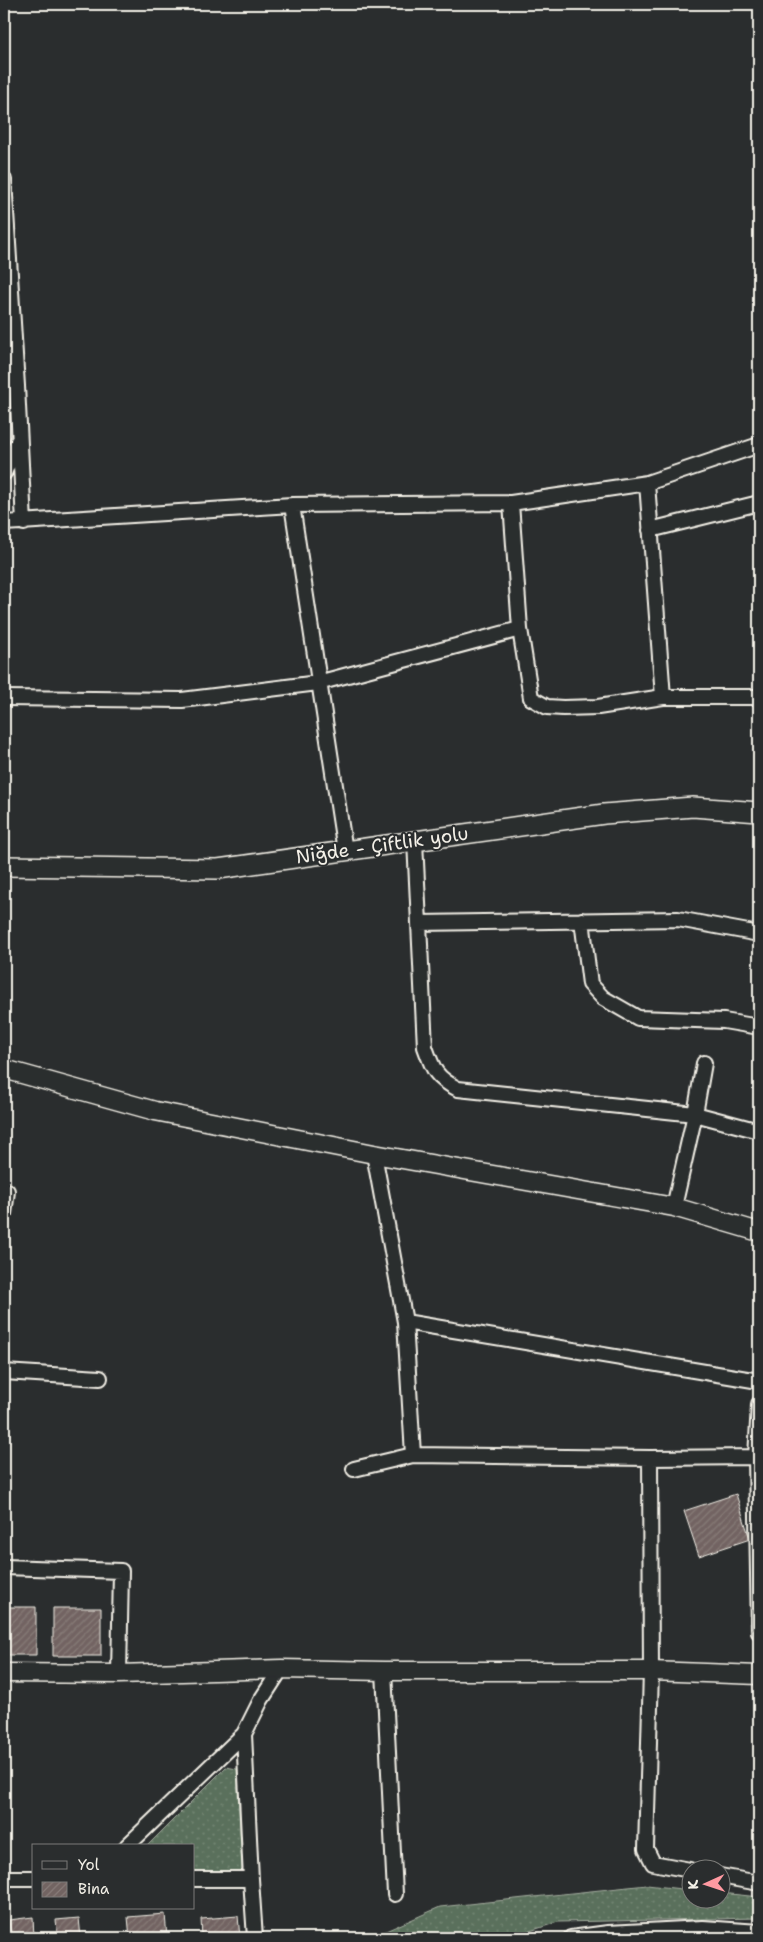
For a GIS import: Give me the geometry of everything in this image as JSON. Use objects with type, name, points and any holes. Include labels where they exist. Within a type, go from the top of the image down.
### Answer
[{"type":"main road","name":"Niğde - Çiftlik yolu","points":[[4,866],[218,869],[604,814],[693,808],[759,812]]},
{"type":"street","points":[[4,180],[10,386],[20,438],[24,522]]},
{"type":"street","points":[[4,473],[20,438]]},
{"type":"street","points":[[4,523],[292,505],[511,503],[647,483],[759,444]]},
{"type":"street","points":[[647,483],[663,697]]},
{"type":"street","points":[[511,503],[520,629],[531,698],[546,707],[563,708],[598,707],[663,697],[759,697]]},
{"type":"street","points":[[650,530],[759,503]]},
{"type":"street","points":[[292,505],[344,851]]},
{"type":"street","points":[[4,698],[182,700],[318,683],[520,629]]},
{"type":"street","points":[[415,841],[425,1047],[432,1066],[443,1082],[458,1089],[695,1114],[759,1130]]},
{"type":"street","points":[[419,923],[678,919],[759,934]]},
{"type":"street","points":[[582,920],[590,984],[603,998],[638,1018],[724,1021],[759,1027]]},
{"type":"street","points":[[674,1207],[695,1114],[704,1063]]},
{"type":"street","points":[[4,1069],[155,1111],[374,1154],[674,1207],[759,1232]]},
{"type":"street","points":[[374,1154],[405,1322],[413,1455]]},
{"type":"street","points":[[4,1214],[7,1191]]},
{"type":"street","points":[[405,1322],[759,1381]]},
{"type":"street","points":[[4,1372],[100,1378]]},
{"type":"street","points":[[759,1404],[756,1457],[759,1632]]},
{"type":"street","points":[[354,1469],[413,1455],[650,1458],[756,1457]]},
{"type":"street","points":[[650,1458],[651,1671],[646,1849],[653,1863],[680,1868]]},
{"type":"street","points":[[4,1568],[121,1571],[119,1674]]},
{"type":"street","points":[[4,1673],[119,1674],[281,1669],[651,1671],[759,1675]]},
{"type":"street","points":[[129,1844],[244,1734],[261,1700],[281,1669]]},
{"type":"street","points":[[384,1671],[395,1894]]},
{"type":"street","points":[[244,1734],[254,1938]]},
{"type":"street","points":[[4,1878],[32,1878]]},
{"type":"street","points":[[730,1878],[759,1883]]},
{"type":"street","points":[[195,1879],[251,1879]]},
{"type":"street","points":[[571,1938],[608,1933],[703,1928],[759,1932]]},
{"type":"green space","points":[[226,1767],[237,1769],[242,1872],[195,1871],[195,1844],[149,1844]]},
{"type":"green space","points":[[647,1885],[680,1889],[680,1910],[730,1910],[730,1894],[759,1897],[759,1918],[558,1922],[508,1938],[370,1938],[440,1907]]},
{"type":"building","points":[[736,1494],[750,1539],[699,1556],[684,1511]]},
{"type":"building","points":[[4,1607],[36,1607],[36,1655],[4,1655]]},
{"type":"building","points":[[53,1608],[101,1608],[101,1656],[53,1656]]},
{"type":"building","points":[[165,1914],[167,1938],[130,1938],[128,1917]]},
{"type":"building","points":[[238,1916],[240,1938],[202,1938],[201,1919]]},
{"type":"building","points":[[33,1917],[34,1938],[11,1938],[9,1920]]},
{"type":"building","points":[[79,1918],[81,1938],[58,1938],[56,1920]]}]
